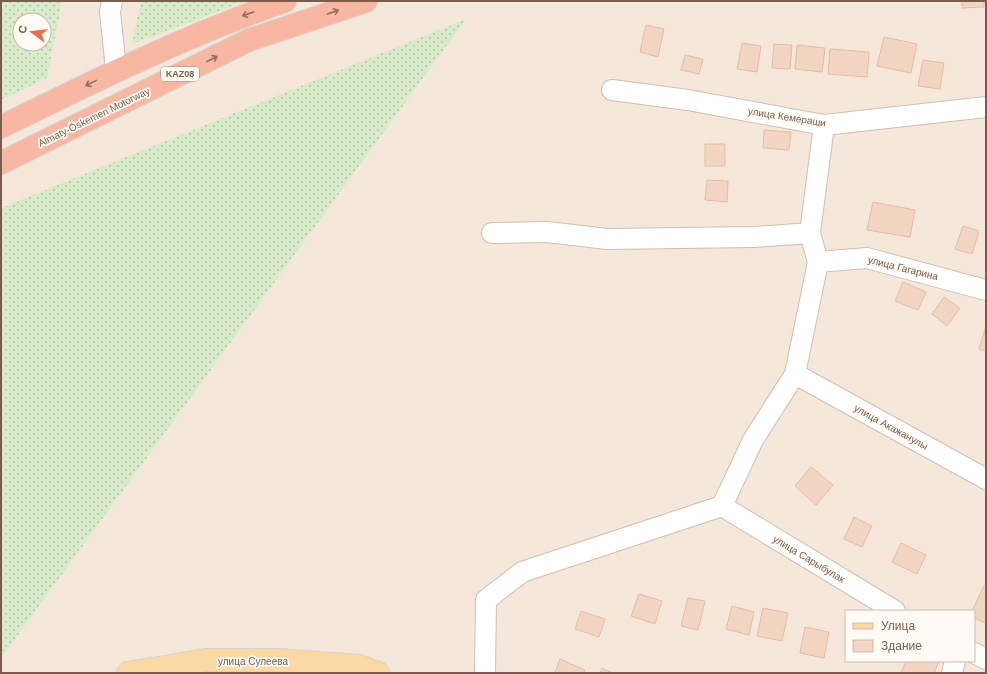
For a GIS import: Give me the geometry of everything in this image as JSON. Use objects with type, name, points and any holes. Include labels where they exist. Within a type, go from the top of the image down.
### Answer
[{"type":"highway","name":"KAZ08","points":[[1,127],[116,70],[241,16],[285,1]]},
{"type":"highway","name":"Almaty-Öskemen Motorway","points":[[1,163],[250,40],[366,1]]},
{"type":"highway","points":[[116,70],[130,99]]},
{"type":"main road","name":"улица Сулеева","points":[[128,673],[206,660],[272,660],[359,666],[378,673]]},
{"type":"street","points":[[112,1],[110,12],[116,70]]},
{"type":"street","name":"улица Кемераши","points":[[612,90],[688,100],[824,125],[986,108]]},
{"type":"street","points":[[485,673],[486,600],[522,572],[722,506],[753,440],[795,374],[818,262],[810,233],[824,125]]},
{"type":"street","points":[[492,233],[547,232],[607,239],[754,237],[810,233]]},
{"type":"street","name":"улица Гагарина","points":[[818,262],[867,258],[986,290]]},
{"type":"street","name":"улица Акажанулы","points":[[795,374],[986,479]]},
{"type":"street","name":"улица Сарыбулак","points":[[722,506],[893,610]]},
{"type":"street","points":[[975,654],[986,659]]},
{"type":"street","points":[[952,673],[955,662]]},
{"type":"shaded area","points":[[1,1],[986,1],[986,673],[1,673]]},
{"type":"green space","points":[[1,1],[62,1],[47,78],[1,100]]},
{"type":"green space","points":[[141,1],[246,1],[132,44]]},
{"type":"green space","points":[[466,19],[1,658],[1,208]]},
{"type":"building","points":[[962,1],[984,1],[984,7],[962,8]]},
{"type":"building","points":[[646,25],[664,29],[658,57],[640,52]]},
{"type":"building","points":[[884,37],[917,44],[911,73],[877,66]]},
{"type":"building","points":[[742,43],[761,46],[757,72],[737,69]]},
{"type":"building","points":[[774,44],[792,45],[790,69],[772,68]]},
{"type":"building","points":[[797,45],[825,48],[822,72],[795,69]]},
{"type":"building","points":[[830,49],[869,52],[867,77],[828,74]]},
{"type":"building","points":[[685,55],[703,59],[699,74],[681,70]]},
{"type":"building","points":[[923,60],[944,63],[940,89],[918,86]]},
{"type":"building","points":[[764,130],[791,132],[789,150],[763,148]]},
{"type":"building","points":[[705,144],[725,144],[725,166],[705,166]]},
{"type":"building","points":[[707,180],[728,181],[727,202],[705,200]]},
{"type":"building","points":[[873,202],[915,210],[910,237],[867,230]]},
{"type":"building","points":[[963,226],[979,231],[972,254],[955,249]]},
{"type":"building","points":[[903,282],[926,292],[918,310],[895,301]]},
{"type":"building","points":[[944,297],[960,308],[947,326],[932,314]]},
{"type":"building","points":[[986,326],[986,351],[979,349]]},
{"type":"building","points":[[811,467],[833,485],[816,505],[795,486]]},
{"type":"building","points":[[854,517],[872,526],[862,547],[844,539]]},
{"type":"building","points":[[901,543],[926,555],[917,574],[892,562]]},
{"type":"building","points":[[984,586],[986,586],[986,623],[975,618],[975,610],[972,610]]},
{"type":"building","points":[[639,594],[662,601],[655,624],[631,616]]},
{"type":"building","points":[[688,598],[705,601],[698,630],[681,626]]},
{"type":"building","points":[[732,606],[754,612],[749,635],[726,629]]},
{"type":"building","points":[[763,608],[788,613],[782,641],[757,636]]},
{"type":"building","points":[[581,611],[605,619],[599,637],[575,629]]},
{"type":"building","points":[[805,627],[829,632],[824,658],[800,653]]},
{"type":"building","points":[[560,659],[585,670],[583,673],[555,673]]},
{"type":"building","points":[[906,662],[939,662],[934,673],[901,673]]},
{"type":"building","points":[[602,668],[612,673],[600,673]]}]
